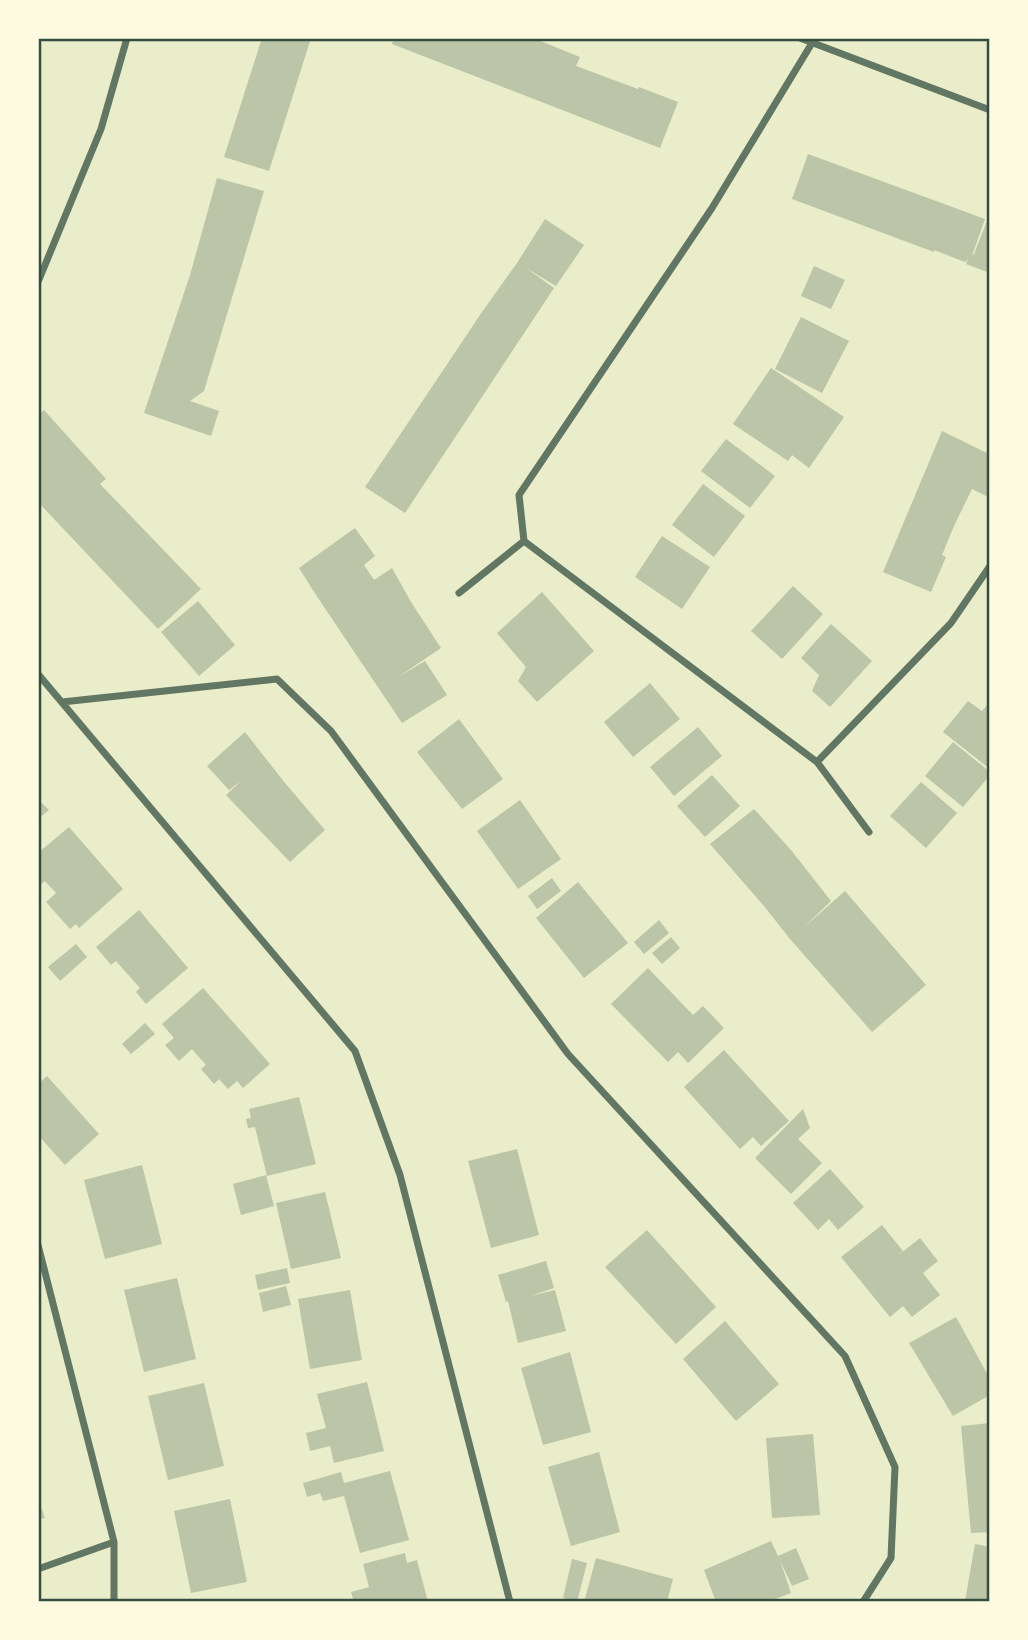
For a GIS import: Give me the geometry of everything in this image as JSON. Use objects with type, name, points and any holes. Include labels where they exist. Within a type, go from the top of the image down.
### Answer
[{"type":"street","points":[[38,282],[101,129],[127,38]]},
{"type":"street","points":[[800,38],[989,110]]},
{"type":"street","points":[[811,43],[712,208],[519,495],[524,541],[817,762],[869,832]]},
{"type":"street","points":[[458,593],[524,541]]},
{"type":"street","points":[[817,762],[951,623],[989,566]]},
{"type":"street","points":[[38,674],[355,1051],[400,1175],[510,1601]]},
{"type":"street","points":[[62,702],[277,679],[331,732],[568,1054],[845,1356],[895,1467],[891,1558],[863,1601]]},
{"type":"street","points":[[38,1245],[114,1542],[114,1601]]},
{"type":"street","points":[[38,1569],[114,1542]]},
{"type":"building","points":[[262,38],[311,38],[269,171],[224,157]]},
{"type":"building","points":[[394,38],[501,38],[509,41],[510,38],[533,38],[580,57],[576,66],[678,102],[660,148],[392,44]]},
{"type":"building","points":[[808,154],[985,219],[972,256],[987,221],[990,222],[990,273],[966,264],[968,259],[965,262],[934,252],[792,199]]},
{"type":"building","points":[[217,178],[264,191],[204,391],[190,401],[219,411],[211,436],[144,413],[190,275]]},
{"type":"building","points":[[545,219],[584,245],[556,286],[526,268],[554,288],[405,513],[365,487]]},
{"type":"building","points":[[814,266],[845,280],[831,309],[801,296]]},
{"type":"building","points":[[801,317],[849,341],[822,393],[775,369]]},
{"type":"building","points":[[771,368],[844,417],[809,468],[792,455],[788,461],[733,424]]},
{"type":"building","points":[[44,410],[106,479],[100,484],[201,589],[158,629],[38,502],[38,415]]},
{"type":"building","points":[[942,431],[987,453],[990,446],[990,498],[972,489],[942,555],[946,557],[931,592],[883,572]]},
{"type":"building","points":[[726,439],[775,476],[750,508],[701,471]]},
{"type":"building","points":[[703,484],[745,516],[714,557],[672,525]]},
{"type":"building","points":[[355,528],[375,556],[364,565],[374,580],[392,568],[441,648],[398,677],[425,661],[447,695],[402,723],[299,568]]},
{"type":"building","points":[[662,536],[710,567],[682,609],[635,577]]},
{"type":"building","points":[[793,586],[823,614],[782,659],[751,631]]},
{"type":"building","points":[[542,592],[594,651],[537,702],[518,681],[526,667],[497,633]]},
{"type":"building","points":[[198,601],[235,645],[199,676],[161,632]]},
{"type":"building","points":[[831,624],[872,661],[830,707],[812,691],[819,675],[801,658]]},
{"type":"building","points":[[650,683],[680,719],[633,757],[604,722]]},
{"type":"building","points":[[968,701],[982,711],[990,702],[990,769],[943,732]]},
{"type":"building","points":[[459,719],[503,779],[462,809],[417,752]]},
{"type":"building","points":[[698,727],[722,756],[674,796],[650,767]]},
{"type":"building","points":[[245,732],[325,830],[290,862],[226,795],[242,780],[229,790],[207,766]]},
{"type":"building","points":[[953,742],[990,772],[963,807],[925,776]]},
{"type":"building","points":[[712,775],[740,806],[705,837],[677,806]]},
{"type":"building","points":[[921,782],[957,813],[926,848],[890,816]]},
{"type":"building","points":[[38,799],[49,810],[38,819]]},
{"type":"building","points":[[520,800],[561,859],[518,889],[477,831]]},
{"type":"building","points":[[754,809],[831,901],[802,929],[845,891],[926,985],[872,1032],[710,844]]},
{"type":"building","points":[[69,827],[123,889],[79,928],[76,924],[70,929],[46,902],[56,893],[45,881],[40,885],[38,883],[38,853]]},
{"type":"building","points":[[552,878],[561,891],[537,909],[528,896]]},
{"type":"building","points":[[578,882],[628,943],[584,978],[536,918]]},
{"type":"building","points":[[139,910],[188,968],[146,1004],[136,992],[140,988],[116,961],[111,965],[96,947]]},
{"type":"building","points":[[659,920],[669,933],[644,954],[634,942]]},
{"type":"building","points":[[671,937],[680,948],[662,964],[652,953]]},
{"type":"building","points":[[76,944],[87,957],[60,981],[48,967]]},
{"type":"building","points":[[648,968],[693,1015],[703,1006],[724,1028],[688,1063],[678,1052],[668,1062],[611,1004]]},
{"type":"building","points":[[203,988],[270,1064],[243,1088],[237,1081],[228,1089],[219,1079],[214,1084],[201,1069],[206,1065],[192,1049],[179,1061],[165,1045],[174,1038],[162,1024]]},
{"type":"building","points":[[145,1023],[155,1034],[131,1054],[122,1044]]},
{"type":"building","points":[[724,1050],[789,1121],[761,1146],[753,1137],[740,1149],[684,1087]]},
{"type":"building","points":[[47,1076],[99,1134],[65,1165],[38,1135],[38,1084]]},
{"type":"building","points":[[299,1097],[316,1164],[267,1176],[255,1127],[248,1128],[246,1119],[251,1118],[249,1109]]},
{"type":"building","points":[[803,1109],[810,1128],[798,1139],[822,1163],[791,1194],[755,1158]]},
{"type":"building","points":[[517,1149],[539,1235],[491,1248],[468,1161]]},
{"type":"building","points":[[142,1165],[162,1244],[105,1259],[84,1180]]},
{"type":"building","points":[[830,1169],[864,1207],[838,1230],[829,1219],[818,1230],[793,1203]]},
{"type":"building","points":[[266,1175],[274,1206],[241,1215],[233,1184]]},
{"type":"building","points":[[325,1192],[341,1258],[291,1269],[276,1203]]},
{"type":"building","points":[[882,1225],[903,1251],[896,1257],[920,1238],[938,1261],[923,1273],[940,1295],[912,1317],[903,1306],[890,1317],[841,1257]]},
{"type":"building","points":[[647,1230],[716,1307],[676,1344],[605,1267]]},
{"type":"building","points":[[546,1261],[554,1288],[530,1296],[555,1290],[566,1331],[518,1343],[508,1301],[506,1302],[498,1275]]},
{"type":"building","points":[[287,1268],[290,1283],[258,1290],[255,1275]]},
{"type":"building","points":[[177,1278],[196,1359],[144,1372],[124,1290]]},
{"type":"building","points":[[286,1286],[291,1305],[263,1312],[259,1293]]},
{"type":"building","points":[[350,1290],[362,1360],[310,1369],[298,1299]]},
{"type":"building","points":[[956,1317],[990,1379],[990,1395],[953,1416],[909,1343]]},
{"type":"building","points":[[725,1321],[779,1384],[736,1421],[683,1359]]},
{"type":"building","points":[[570,1352],[591,1432],[543,1445],[521,1368]]},
{"type":"building","points":[[367,1382],[384,1451],[334,1463],[330,1446],[310,1451],[306,1433],[326,1428],[317,1394]]},
{"type":"building","points":[[204,1383],[224,1466],[168,1480],[148,1396]]},
{"type":"building","points":[[990,1423],[990,1532],[971,1533],[961,1426]]},
{"type":"building","points":[[813,1434],[820,1515],[772,1518],[766,1438]]},
{"type":"building","points":[[599,1452],[620,1532],[571,1546],[548,1467]]},
{"type":"building","points":[[390,1471],[409,1540],[360,1553],[344,1496],[323,1501],[320,1493],[307,1497],[303,1483],[341,1472],[344,1483]]},
{"type":"building","points":[[38,1498],[45,1518],[38,1519]]},
{"type":"building","points":[[230,1499],[247,1582],[191,1593],[174,1511]]},
{"type":"building","points":[[771,1541],[778,1556],[796,1548],[809,1579],[792,1586],[780,1560],[791,1593],[767,1602],[716,1602],[704,1570]]},
{"type":"building","points":[[975,1544],[990,1547],[990,1602],[965,1601]]},
{"type":"building","points":[[405,1553],[407,1563],[417,1560],[428,1602],[354,1602],[351,1592],[369,1587],[363,1564]]},
{"type":"building","points":[[596,1558],[673,1579],[667,1602],[584,1602]]},
{"type":"building","points":[[572,1559],[587,1563],[577,1602],[563,1598]]}]
